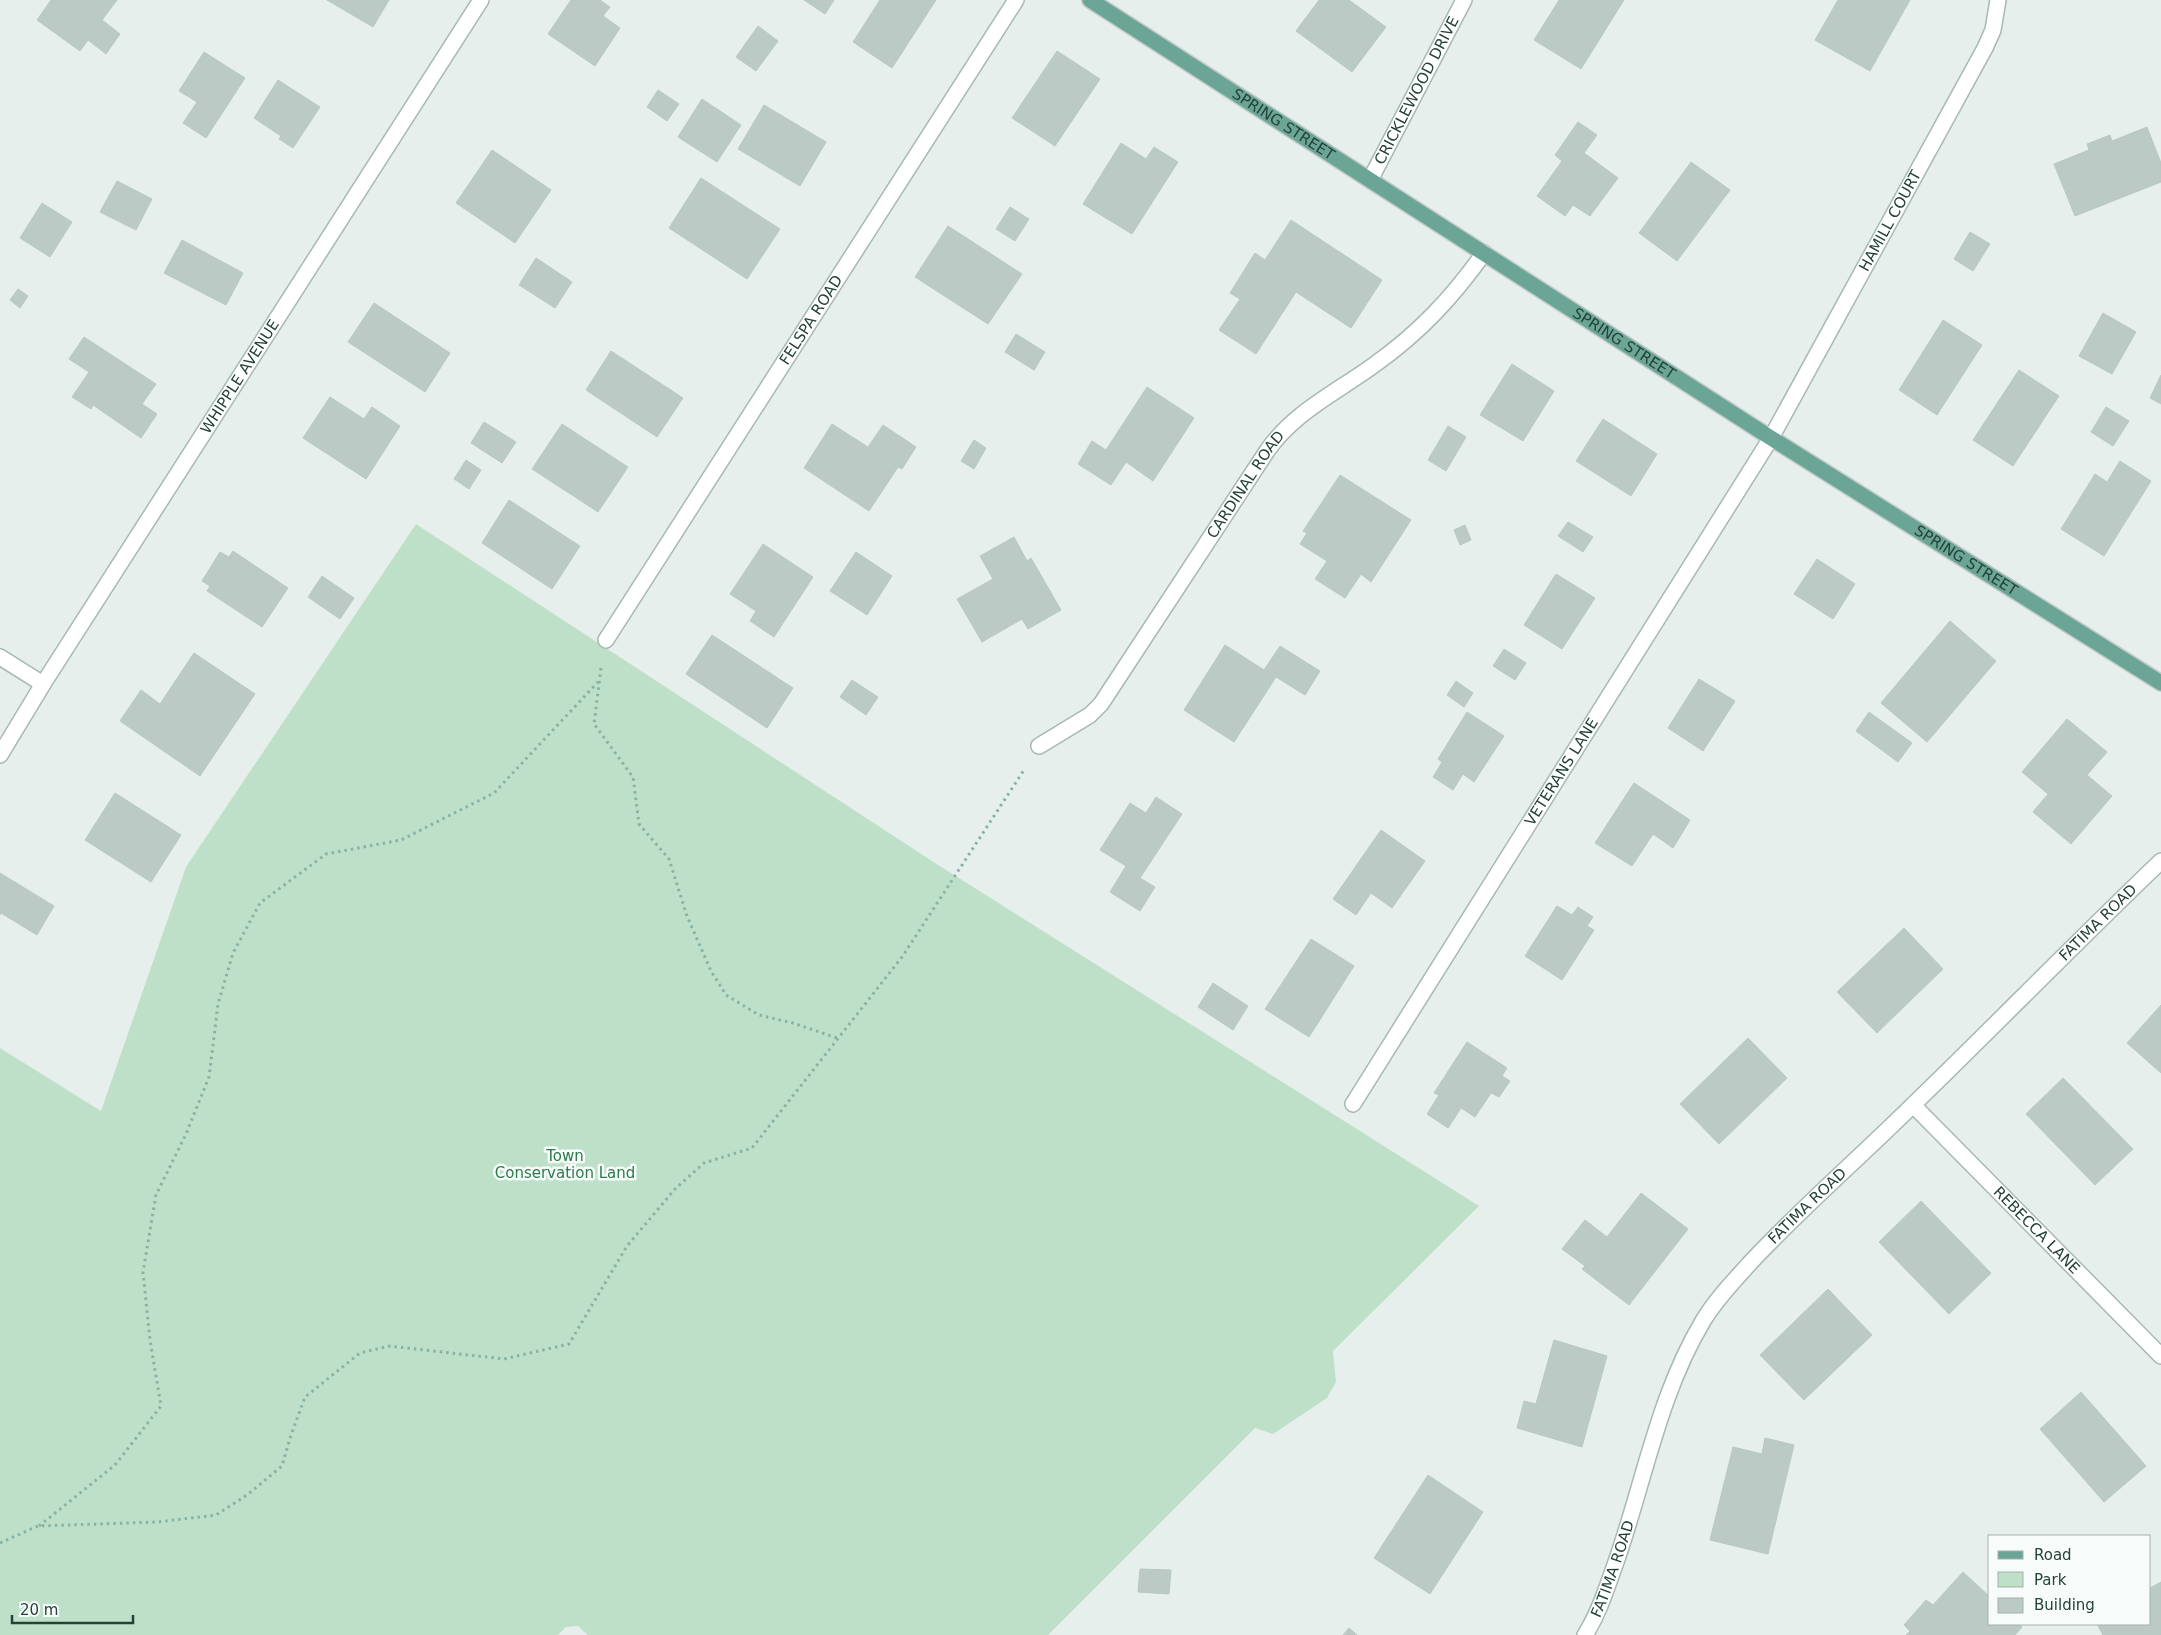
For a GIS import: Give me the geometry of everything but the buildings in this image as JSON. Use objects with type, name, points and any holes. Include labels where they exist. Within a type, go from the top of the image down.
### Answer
[{"type":"main road","name":"SPRING STREET","points":[[1090,0],[1770,438],[2161,683]]},
{"type":"street","name":"WHIPPLE AVENUE","points":[[0,755],[43,684],[481,0]]},
{"type":"street","name":"FELSPA ROAD","points":[[606,640],[1016,0]]},
{"type":"street","name":"CRICKLEWOOD DRIVE","points":[[1370,180],[1464,0]]},
{"type":"street","name":"HAMILL COURT","points":[[1770,438],[1985,48],[1993,30],[1998,0]]},
{"type":"street","name":"CARDINAL ROAD","points":[[1039,746],[1090,715],[1101,704],[1267,451],[1282,432],[1298,416],[1398,348],[1448,301],[1484,253]]},
{"type":"street","name":"VETERANS LANE","points":[[1353,1104],[1770,438]]},
{"type":"street","points":[[0,657],[43,684]]},
{"type":"street","name":"FATIMA ROAD","points":[[1585,1635],[1600,1605],[1632,1515],[1661,1418],[1682,1360],[1705,1318],[1724,1292],[1768,1244],[1913,1105],[2161,861]]},
{"type":"street","name":"REBECCA LANE","points":[[1913,1105],[2161,1356]]},
{"type":"path","points":[[606,640],[598,682],[594,724],[633,777],[639,824],[669,859],[687,916],[711,971],[726,995],[759,1015],[794,1023],[837,1038]]},
{"type":"path","points":[[0,1543],[38,1526],[115,1465],[161,1406],[150,1340],[143,1272],[156,1195],[186,1134],[210,1077],[218,1004],[230,962],[260,904],[326,854],[401,840],[494,792],[598,682]]},
{"type":"path","points":[[38,1526],[158,1522],[216,1515],[247,1495],[282,1466],[305,1397],[360,1353],[389,1346],[504,1359],[569,1344],[627,1246],[675,1189],[704,1164],[752,1148],[902,957],[1039,746]]},
{"type":"green space","name":"Town Conservation Land","points":[[416,524],[935,863],[1479,1206],[1333,1351],[1336,1382],[1327,1398],[1273,1434],[1255,1428],[1048,1635],[588,1635],[578,1626],[566,1627],[558,1635],[0,1635],[0,1048],[101,1111],[186,867]]}]
